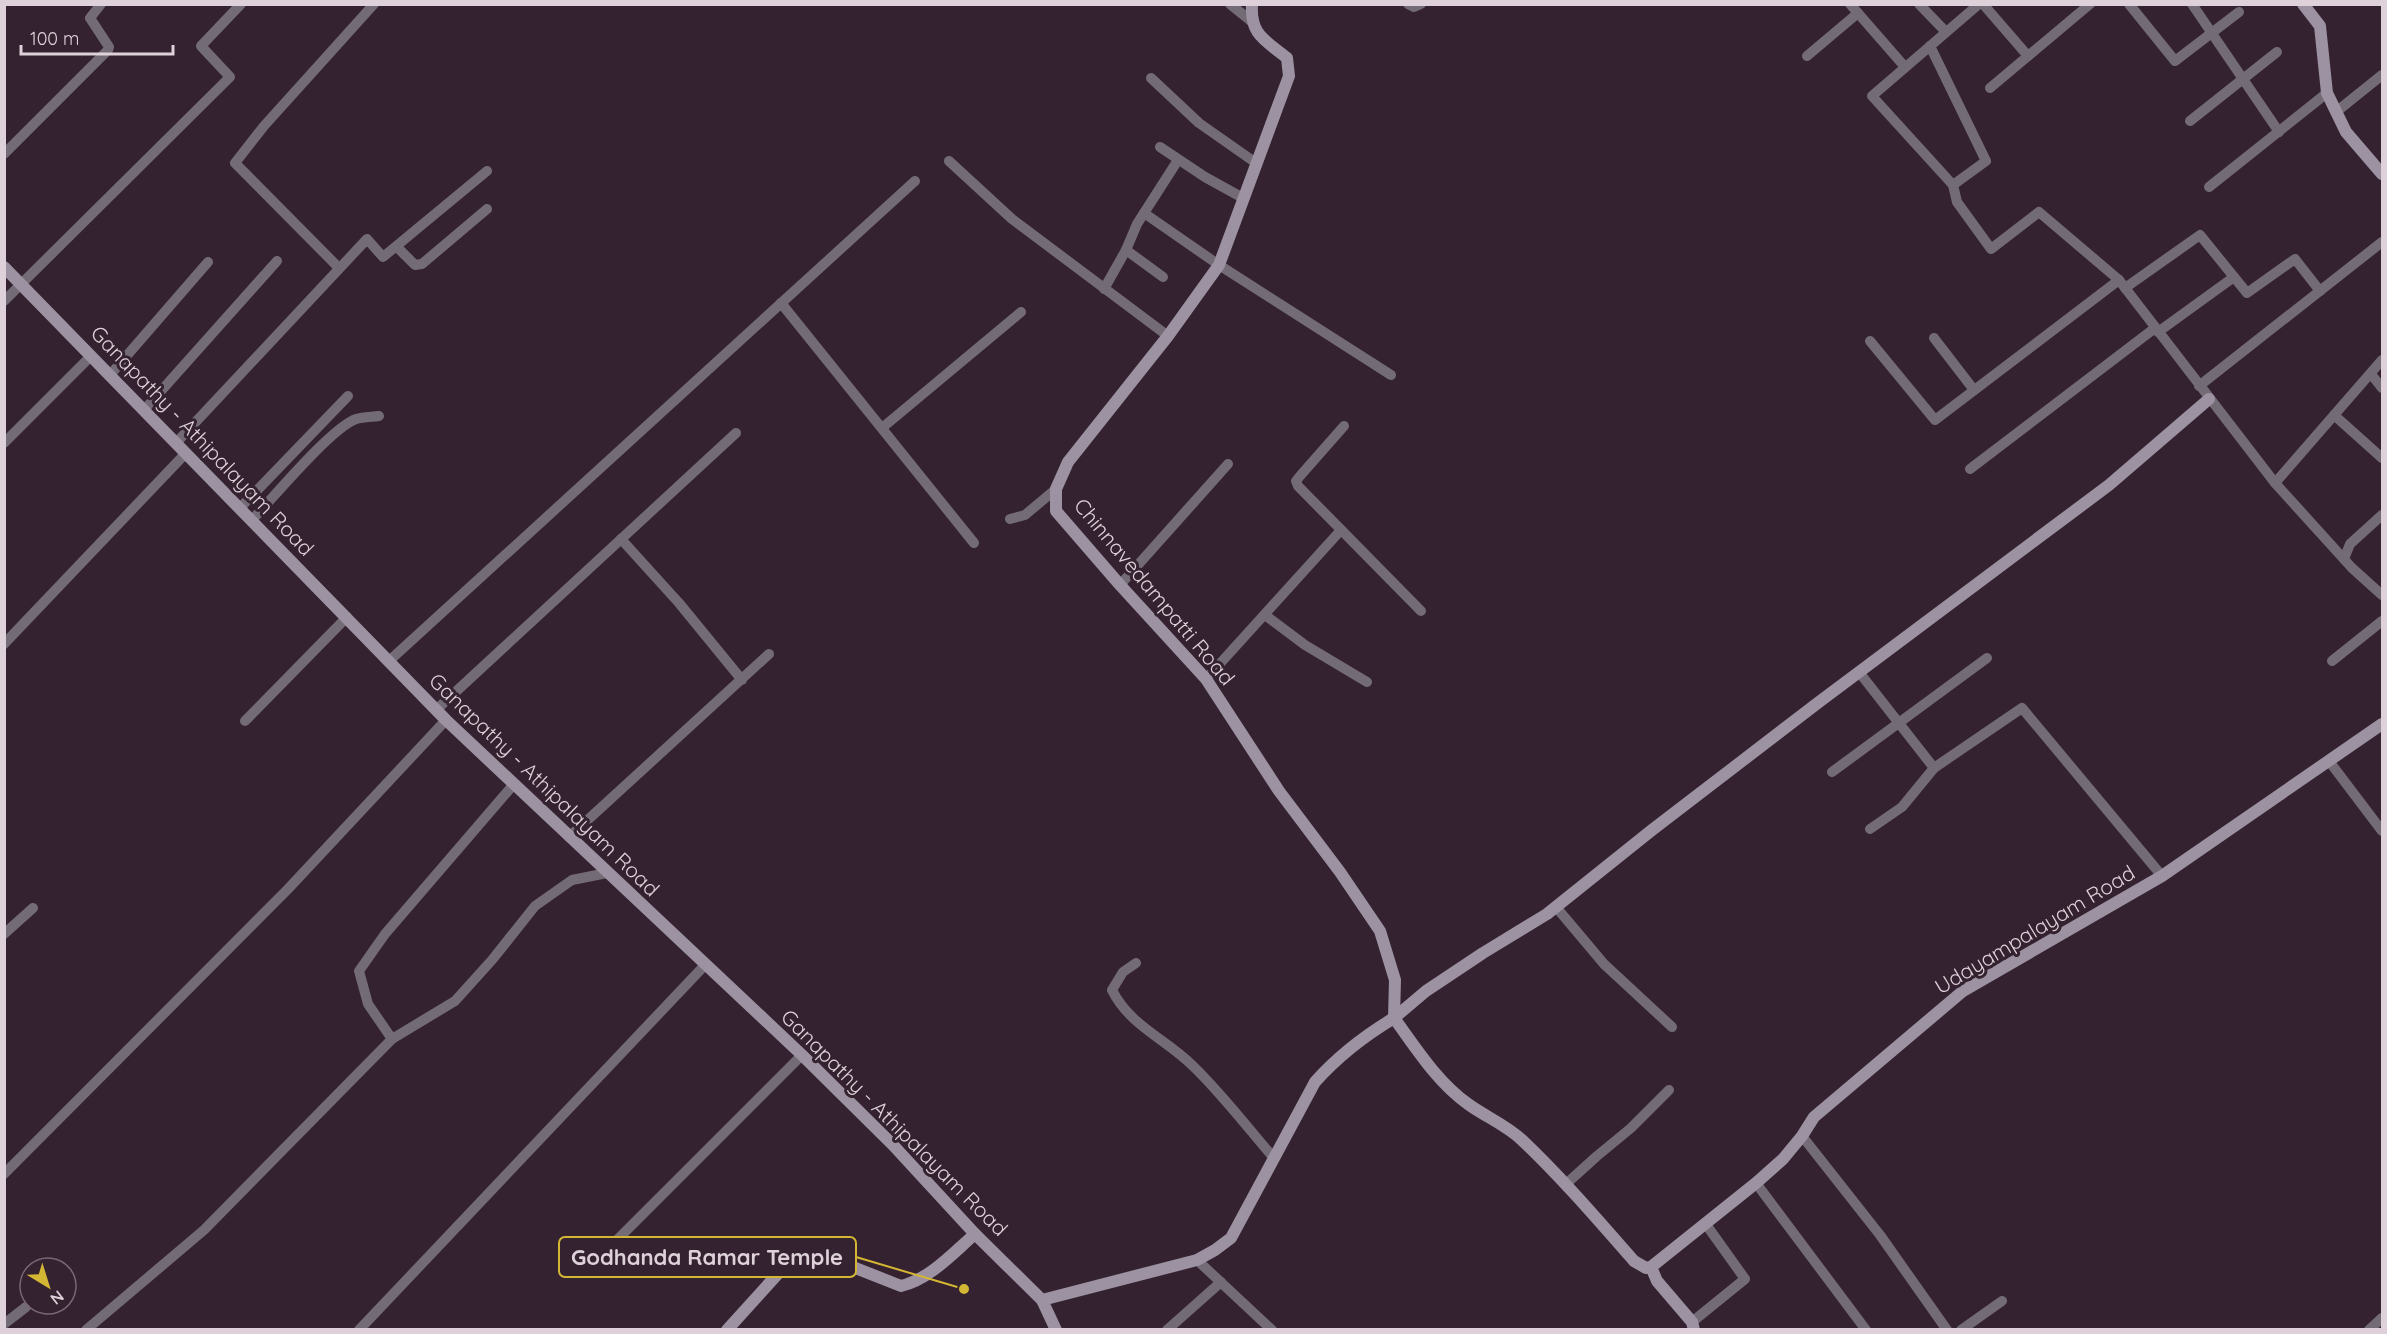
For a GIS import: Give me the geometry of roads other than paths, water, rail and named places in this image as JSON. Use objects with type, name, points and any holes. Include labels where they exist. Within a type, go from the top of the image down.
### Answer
[{"type":"street","points":[[4,154],[108,50],[109,47],[103,34],[90,18],[101,4]]},
{"type":"street","points":[[4,301],[230,77],[201,46],[241,4]]},
{"type":"street","points":[[339,268],[234,163],[272,117],[374,4]]},
{"type":"street","points":[[1230,4],[1251,21]]},
{"type":"street","points":[[1251,21],[1252,4]]},
{"type":"street","points":[[1408,4],[1414,7],[1421,4]]},
{"type":"street","points":[[1919,4],[1946,32]]},
{"type":"street","points":[[1979,4],[1872,96],[1953,185],[1957,202],[1991,249],[2039,212],[2122,284],[2275,483],[2344,560],[2382,595]]},
{"type":"street","points":[[1983,4],[2028,56]]},
{"type":"street","points":[[1990,88],[2090,4]]},
{"type":"street","points":[[2128,4],[2175,61],[2239,12]]},
{"type":"street","points":[[2192,4],[2279,132]]},
{"type":"street","points":[[2303,4],[2320,26],[2327,93],[2346,132],[2382,174]]},
{"type":"street","points":[[1807,56],[1854,9],[1905,67]]},
{"type":"street","name":"Chinnavedampatti Road","points":[[1251,21],[1260,36],[1287,57],[1289,76],[1219,265],[1168,336],[1068,462],[1056,489],[1056,511],[1206,679],[1280,791],[1380,931],[1395,980],[1394,1018]]},
{"type":"street","points":[[1930,46],[1986,161],[1953,185]]},
{"type":"street","points":[[2190,121],[2277,52]]},
{"type":"street","points":[[2336,112],[2382,75]]},
{"type":"street","points":[[1151,78],[1199,123],[1256,163]]},
{"type":"street","points":[[2209,187],[2327,93]]},
{"type":"street","points":[[1160,147],[1243,198]]},
{"type":"street","points":[[1104,289],[1144,213],[1178,160]]},
{"type":"street","points":[[949,162],[1012,219],[1168,336]]},
{"type":"street","points":[[176,443],[367,239],[383,257],[487,171]]},
{"type":"street","points":[[389,661],[915,182]]},
{"type":"street","points":[[397,247],[415,266],[422,264],[487,209]]},
{"type":"street","points":[[1144,213],[1219,265],[1391,375]]},
{"type":"street","points":[[1870,340],[1935,420],[2122,284],[2200,235],[2247,293],[2295,259],[2320,291]]},
{"type":"street","points":[[2199,386],[2382,242]]},
{"type":"street","points":[[1126,250],[1163,277]]},
{"type":"street","points":[[144,410],[277,261]]},
{"type":"street","points":[[110,375],[208,262]]},
{"type":"street","name":"Ganapathy - Athipalayam Road","points":[[4,267],[446,720],[802,1055],[893,1144],[975,1234],[1042,1300],[1056,1329]]},
{"type":"street","points":[[1970,469],[2157,330],[2234,277]]},
{"type":"street","points":[[781,303],[974,543]]},
{"type":"street","points":[[882,428],[1021,312]]},
{"type":"street","points":[[1934,338],[1974,390]]},
{"type":"street","points":[[4,443],[92,356]]},
{"type":"street","points":[[2275,483],[2382,360]]},
{"type":"street","points":[[2371,374],[2382,388]]},
{"type":"street","points":[[240,507],[348,396]]},
{"type":"street","points":[[1042,1300],[1197,1260],[1231,1238],[1315,1082],[1329,1066],[1363,1036],[1394,1018],[1436,985],[1556,907],[1652,830],[1859,672],[2109,485],[2209,399]]},
{"type":"street","points":[[2334,415],[2382,458]]},
{"type":"street","points":[[252,520],[324,443],[345,425],[356,419],[379,416]]},
{"type":"street","points":[[1344,426],[1296,481],[1298,486],[1421,611]]},
{"type":"street","points":[[436,710],[736,433]]},
{"type":"street","points":[[4,644],[186,453]]},
{"type":"street","points":[[1120,585],[1227,464]]},
{"type":"street","points":[[1010,519],[1025,515],[1056,489]]},
{"type":"street","points":[[2344,560],[2350,544],[2382,515]]},
{"type":"street","points":[[1206,679],[1341,530]]},
{"type":"street","points":[[621,539],[679,603],[742,680]]},
{"type":"street","points":[[1265,615],[1305,645],[1367,682]]},
{"type":"street","points":[[245,721],[347,617]]},
{"type":"street","points":[[2332,661],[2382,621]]},
{"type":"street","points":[[569,837],[769,654]]},
{"type":"street","points":[[1832,772],[1987,658]]},
{"type":"street","points":[[1859,672],[1934,768]]},
{"type":"street","points":[[1870,829],[1902,807],[1934,768],[2022,708],[2162,876]]},
{"type":"street","points":[[4,1174],[288,889],[446,720]]},
{"type":"street","name":"Udayampalayam Road","points":[[1651,1267],[1756,1183],[1782,1159],[1802,1136],[1814,1117],[1963,991],[2162,876],[2382,724]]},
{"type":"street","points":[[2329,761],[2382,831]]},
{"type":"street","points":[[392,1039],[368,1004],[359,971],[385,934],[514,784]]},
{"type":"street","points":[[86,1329],[204,1230],[392,1039],[455,1001],[492,960],[535,906],[572,880],[607,873]]},
{"type":"street","points":[[1556,907],[1604,964],[1672,1027]]},
{"type":"street","points":[[4,934],[33,908]]},
{"type":"street","points":[[1136,963],[1124,972],[1112,990],[1119,1004],[1132,1019],[1192,1065],[1273,1157]]},
{"type":"street","points":[[359,1329],[705,964]]},
{"type":"street","points":[[1394,1018],[1432,1070],[1448,1087],[1468,1104],[1519,1138],[1566,1184],[1634,1261],[1646,1268],[1651,1267],[1657,1281],[1693,1326],[1745,1279],[1704,1223]]},
{"type":"street","points":[[608,1249],[802,1055]]},
{"type":"street","points":[[1566,1184],[1631,1128],[1669,1090]]},
{"type":"street","points":[[1802,1136],[1880,1234],[1947,1329]]},
{"type":"street","points":[[1756,1183],[1866,1329]]},
{"type":"street","points":[[726,1329],[784,1267],[803,1253],[820,1254],[901,1286],[912,1284],[933,1270],[975,1234]]},
{"type":"street","points":[[1197,1260],[1272,1329]]},
{"type":"street","points":[[1167,1329],[1221,1282]]},
{"type":"street","points":[[1961,1329],[2002,1301]]},
{"type":"street","points":[[4,1324],[18,1313]]},
{"type":"street","points":[[2369,1329],[2382,1318]]},
{"type":"place","name":"Godhanda Ramar Temple","points":[[964,1289]]}]
